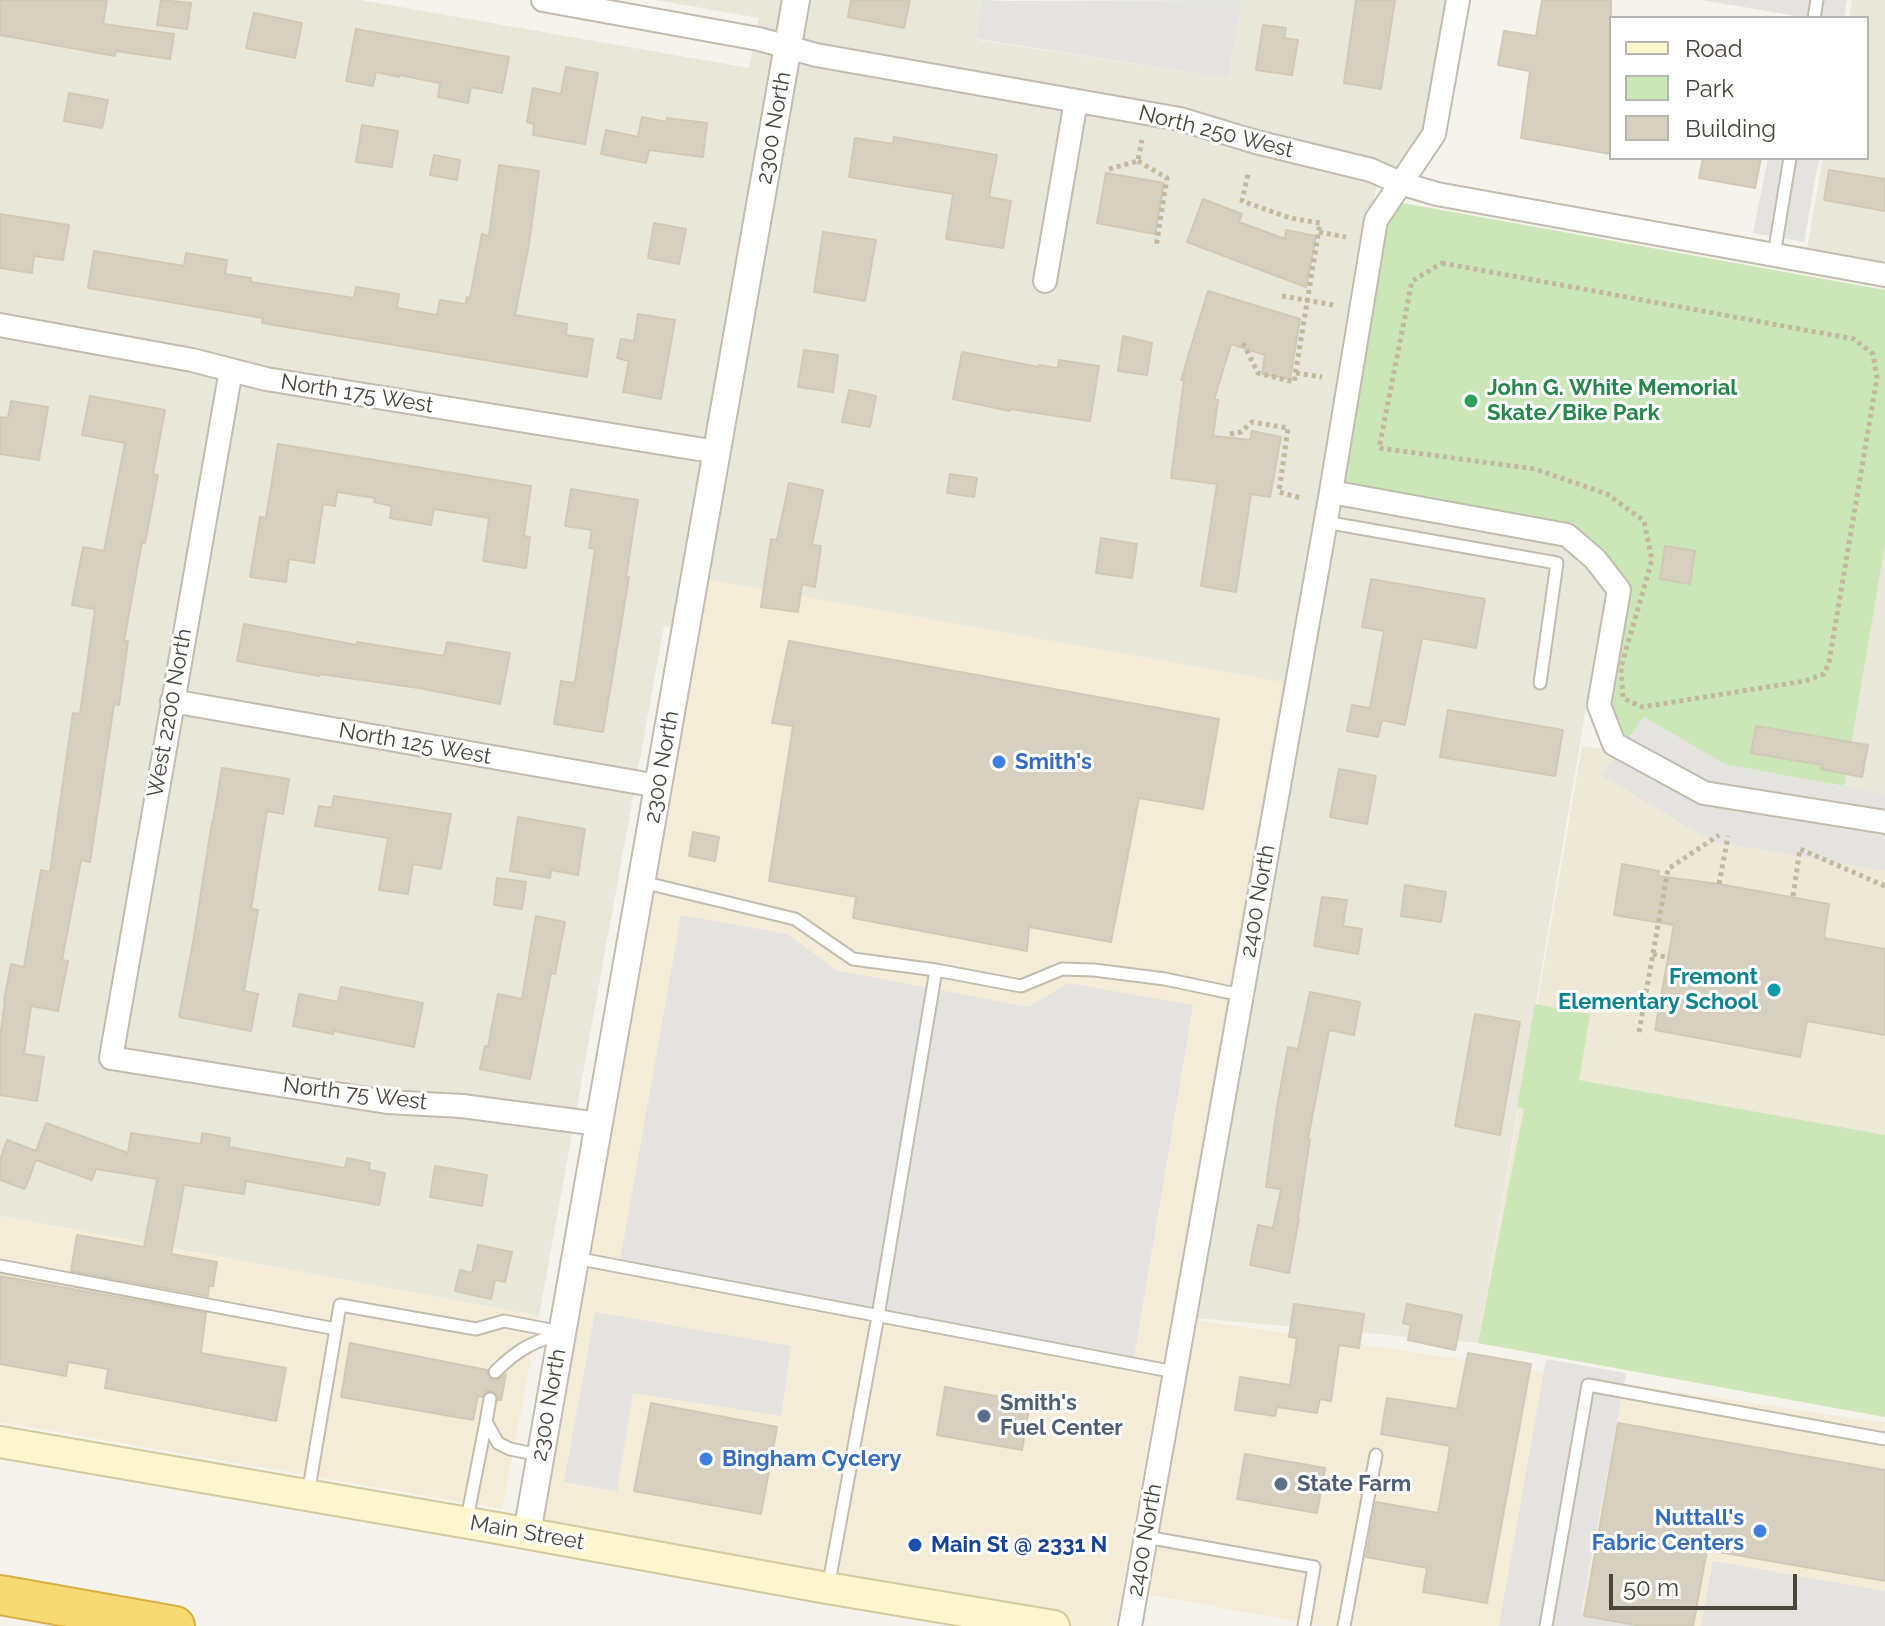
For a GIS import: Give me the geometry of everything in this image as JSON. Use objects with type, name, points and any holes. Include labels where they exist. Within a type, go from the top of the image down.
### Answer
[{"type":"highway","points":[[0,1595],[175,1626]]},
{"type":"main road","name":"Main Street","points":[[0,1442],[1054,1626]]},
{"type":"street","name":"North 250 West","points":[[543,0],[759,39],[816,55],[1180,119],[1256,142],[1371,170],[1400,183],[1451,197],[1885,275]]},
{"type":"street","name":"2300 North","points":[[527,1533],[796,0]]},
{"type":"street","name":"2400 North","points":[[1130,1626],[1331,492],[1376,220],[1434,134],[1458,0]]},
{"type":"street","points":[[1045,281],[1076,101]]},
{"type":"street","name":"North 175 West","points":[[0,325],[192,360],[266,379],[717,452]]},
{"type":"street","name":"West 2200 North","points":[[111,1058],[231,370]]},
{"type":"street","points":[[1331,492],[1567,535],[1595,559],[1619,590],[1599,705],[1614,744],[1704,793],[1885,822]]},
{"type":"street","name":"North 125 West","points":[[172,701],[658,786]]},
{"type":"street","name":"North 75 West","points":[[111,1058],[387,1102],[462,1106],[599,1124]]},
{"type":"lane","points":[[1774,255],[1790,160]]},
{"type":"lane","points":[[1325,522],[1557,563],[1540,683]]},
{"type":"lane","points":[[641,882],[795,919],[853,959],[1021,986],[1062,969],[1094,970],[1165,979],[1241,995]]},
{"type":"lane","points":[[827,1588],[878,1316],[936,970]]},
{"type":"lane","points":[[574,1258],[1175,1372]]},
{"type":"lane","points":[[0,1266],[336,1329]]},
{"type":"lane","points":[[308,1494],[340,1305],[476,1329],[504,1321],[561,1332]]},
{"type":"lane","points":[[495,1372],[530,1343],[561,1332]]},
{"type":"lane","points":[[1546,1626],[1588,1385],[1885,1439]]},
{"type":"lane","points":[[466,1523],[490,1399]]},
{"type":"lane","points":[[486,1422],[498,1443],[540,1456]]},
{"type":"lane","points":[[1344,1626],[1376,1455]]},
{"type":"lane","points":[[1146,1537],[1314,1567],[1304,1626]]},
{"type":"path","points":[[1138,161],[1142,140]]},
{"type":"path","points":[[1109,169],[1138,161],[1167,178],[1156,247]]},
{"type":"path","points":[[1243,343],[1258,373],[1294,382],[1320,223],[1290,218],[1242,201],[1248,174]]},
{"type":"path","points":[[1319,232],[1346,237]]},
{"type":"path","points":[[1442,263],[1854,339],[1873,354],[1877,378],[1829,662],[1824,674],[1805,681],[1642,707],[1623,698],[1621,667],[1652,560],[1644,521],[1607,494],[1535,469],[1379,448],[1412,281],[1442,263]]},
{"type":"path","points":[[1282,296],[1334,305]]},
{"type":"path","points":[[1296,373],[1322,377]]},
{"type":"path","points":[[1230,434],[1241,432],[1252,422],[1288,428],[1279,492],[1301,498]]},
{"type":"path","points":[[1639,1032],[1668,869],[1719,835]]},
{"type":"path","points":[[1719,884],[1728,836]]},
{"type":"path","points":[[1793,896],[1800,849],[1885,886]]},
{"type":"path","points":[[1653,954],[1669,958]]},
{"type":"shaded area","points":[[0,0],[360,0],[749,68],[759,18],[656,0],[982,0],[978,40],[1228,78],[1242,0],[1453,0],[1420,185],[1378,178],[1320,498],[1564,543],[1589,564],[1606,591],[1478,1343],[1162,1315],[1253,716],[664,626],[539,1316],[0,1216]]},
{"type":"shaded area","points":[[982,0],[1242,0],[1228,78],[977,39]]},
{"type":"shaded area","points":[[1702,0],[1847,0],[1844,16],[1796,16]]},
{"type":"shaded area","points":[[1852,0],[1885,0],[1885,275],[1805,260],[1823,160],[1869,160],[1869,16],[1849,16]]},
{"type":"shaded area","points":[[1768,160],[1819,160],[1804,242],[1753,233]]},
{"type":"shaded area","points":[[1885,538],[1885,816],[1838,807]]},
{"type":"shaded area","points":[[705,579],[1283,682],[1171,1316],[1885,1423],[1885,1626],[1321,1626],[1146,1594],[1156,1402],[1116,1626],[1063,1626],[531,1533]]},
{"type":"shaded area","points":[[1644,717],[1725,764],[1885,794],[1885,871],[1711,841],[1601,775]]},
{"type":"shaded area","points":[[1582,746],[1885,794],[1885,1417],[1478,1343]]},
{"type":"shaded area","points":[[681,915],[787,934],[836,970],[1028,1007],[1068,983],[1193,1005],[1134,1357],[620,1261]]},
{"type":"shaded area","points":[[0,1216],[539,1316],[502,1509],[0,1422]]},
{"type":"shaded area","points":[[595,1312],[791,1346],[781,1416],[633,1393],[617,1491],[564,1482]]},
{"type":"shaded area","points":[[1546,1359],[1626,1373],[1581,1612],[1644,1626],[1499,1626]]},
{"type":"shaded area","points":[[1713,1561],[1885,1591],[1885,1626],[1701,1626]]},
{"type":"green space","points":[[1392,201],[1885,290],[1885,545],[1844,786],[1725,765],[1625,741],[1612,703],[1628,585],[1606,554],[1573,523],[1342,483]]},
{"type":"green space","points":[[1535,1004],[1590,1014],[1579,1080],[1885,1135],[1885,1417],[1478,1343],[1524,1109],[1517,1107]]},
{"type":"building","points":[[0,0],[107,0],[103,24],[174,34],[170,59],[116,51],[115,56],[0,35]]},
{"type":"building","points":[[161,0],[191,3],[187,29],[157,25]]},
{"type":"building","points":[[851,0],[910,0],[904,28],[848,17]]},
{"type":"building","points":[[1356,0],[1395,0],[1381,89],[1344,83]]},
{"type":"building","points":[[1542,0],[1611,0],[1609,154],[1521,138],[1530,71],[1498,65],[1504,31],[1536,36]]},
{"type":"building","points":[[254,13],[302,23],[295,58],[246,48]]},
{"type":"building","points":[[1263,25],[1286,28],[1284,38],[1298,40],[1292,75],[1256,70]]},
{"type":"building","points":[[356,29],[509,57],[502,93],[471,87],[468,103],[438,97],[440,83],[399,75],[376,72],[373,86],[346,81]]},
{"type":"building","points":[[566,67],[598,73],[585,144],[533,135],[534,124],[527,122],[533,88],[561,94]]},
{"type":"building","points":[[69,93],[108,100],[102,128],[64,121]]},
{"type":"building","points":[[642,117],[666,122],[667,118],[707,123],[703,157],[649,150],[646,163],[601,154],[606,130],[638,137]]},
{"type":"building","points":[[362,125],[398,131],[392,167],[356,162]]},
{"type":"building","points":[[894,137],[997,155],[989,197],[1011,201],[1003,248],[946,239],[953,194],[849,177],[855,138],[893,144]]},
{"type":"building","points":[[434,155],[460,160],[457,180],[430,175]]},
{"type":"building","points":[[1703,160],[1761,160],[1755,188],[1699,178]]},
{"type":"building","points":[[499,165],[539,171],[515,315],[567,324],[566,335],[593,339],[587,377],[262,323],[263,318],[88,288],[94,251],[184,266],[186,253],[227,260],[225,274],[251,278],[251,282],[354,298],[356,287],[399,294],[397,308],[437,315],[440,300],[466,304],[467,297],[470,298],[482,234],[489,236]]},
{"type":"building","points":[[1829,170],[1885,179],[1885,211],[1824,200]]},
{"type":"building","points":[[1106,173],[1164,183],[1155,234],[1097,223]]},
{"type":"building","points":[[1203,199],[1242,214],[1239,222],[1285,239],[1286,230],[1316,236],[1306,287],[1187,242]]},
{"type":"building","points":[[0,214],[69,225],[63,260],[34,256],[32,273],[0,268]]},
{"type":"building","points":[[654,223],[686,229],[679,264],[648,258]]},
{"type":"building","points":[[823,232],[876,240],[865,301],[814,292]]},
{"type":"building","points":[[1208,291],[1300,319],[1290,379],[1262,374],[1265,355],[1231,344],[1214,400],[1218,400],[1213,436],[1250,440],[1252,431],[1281,437],[1270,497],[1251,494],[1236,592],[1201,586],[1217,484],[1171,478],[1184,380],[1181,380]]},
{"type":"building","points":[[638,314],[675,320],[661,399],[623,392],[629,361],[617,358],[621,339],[634,341]]},
{"type":"building","points":[[1123,336],[1152,343],[1147,375],[1118,371]]},
{"type":"building","points":[[804,350],[838,355],[833,392],[798,387]]},
{"type":"building","points":[[962,352],[1039,367],[1058,368],[1059,360],[1099,366],[1090,421],[1010,411],[953,399]]},
{"type":"building","points":[[849,390],[876,396],[870,427],[842,422]]},
{"type":"building","points":[[90,396],[165,410],[153,474],[158,475],[124,641],[128,641],[119,705],[114,704],[90,862],[81,860],[62,960],[68,961],[58,1011],[31,1006],[24,1054],[44,1057],[37,1101],[0,1095],[0,1038],[11,964],[24,967],[41,870],[50,872],[73,713],[80,714],[95,609],[72,605],[83,547],[104,551],[125,443],[82,435]]},
{"type":"building","points":[[11,401],[48,407],[39,460],[0,454],[0,417],[8,418]]},
{"type":"building","points":[[278,444],[531,486],[524,536],[530,537],[526,568],[483,561],[489,518],[434,509],[431,525],[390,518],[392,506],[374,502],[375,498],[337,492],[335,506],[323,504],[314,563],[289,559],[286,582],[250,577],[260,517],[266,518]]},
{"type":"building","points":[[950,474],[977,478],[974,497],[947,493]]},
{"type":"building","points":[[789,483],[823,490],[812,545],[821,546],[815,587],[802,584],[798,612],[761,607],[771,539],[777,540]]},
{"type":"building","points":[[571,489],[638,500],[626,577],[629,577],[603,732],[554,724],[561,681],[575,683],[595,549],[589,548],[592,530],[565,526]]},
{"type":"building","points":[[1101,538],[1137,544],[1132,578],[1096,573]]},
{"type":"building","points":[[1665,546],[1695,551],[1690,584],[1660,579]]},
{"type":"building","points":[[1371,579],[1485,599],[1476,648],[1422,638],[1405,725],[1382,720],[1378,737],[1347,731],[1352,705],[1370,708],[1384,631],[1362,627]]},
{"type":"building","points":[[244,624],[357,645],[357,642],[444,656],[447,642],[510,653],[500,704],[419,688],[319,676],[237,661]]},
{"type":"building","name":"Smith's","points":[[789,641],[1219,719],[1203,809],[1139,798],[1111,942],[1029,927],[1027,951],[853,918],[856,897],[769,881],[793,726],[772,723]]},
{"type":"building","points":[[1448,710],[1563,730],[1555,776],[1440,757]]},
{"type":"building","points":[[1756,726],[1868,745],[1862,777],[1821,769],[1822,765],[1751,753]]},
{"type":"building","points":[[222,768],[289,779],[283,814],[267,811],[251,909],[258,910],[244,991],[258,994],[251,1031],[179,1017]]},
{"type":"building","points":[[1339,769],[1376,776],[1367,824],[1330,817]]},
{"type":"building","points":[[334,796],[451,814],[441,869],[413,864],[408,894],[379,890],[388,838],[315,826],[319,806],[332,808]]},
{"type":"building","points":[[518,817],[585,829],[578,875],[551,870],[550,878],[510,871]]},
{"type":"building","points":[[693,832],[719,837],[715,861],[689,856]]},
{"type":"building","name":"Fremont Elementary School","points":[[1622,864],[1659,871],[1658,876],[1829,904],[1824,938],[1885,949],[1885,1035],[1807,1021],[1800,1057],[1655,1030],[1674,925],[1614,915]]},
{"type":"building","points":[[497,878],[526,882],[522,909],[494,905]]},
{"type":"building","points":[[1405,885],[1446,892],[1441,922],[1401,916]]},
{"type":"building","points":[[1322,897],[1347,900],[1343,926],[1362,929],[1358,954],[1314,946]]},
{"type":"building","points":[[536,916],[565,922],[555,974],[551,973],[530,1079],[480,1069],[485,1046],[488,1047],[498,994],[522,999]]},
{"type":"building","points":[[341,987],[423,1003],[414,1047],[293,1026],[299,994],[338,1002]]},
{"type":"building","points":[[1310,992],[1360,1002],[1354,1035],[1329,1030],[1308,1139],[1289,1273],[1250,1265],[1258,1225],[1273,1228],[1281,1189],[1266,1187],[1277,1107],[1288,1047],[1298,1049]]},
{"type":"building","points":[[1475,1014],[1520,1022],[1500,1135],[1455,1126]]},
{"type":"building","points":[[46,1123],[128,1153],[131,1133],[201,1144],[202,1133],[230,1138],[229,1147],[345,1168],[347,1158],[370,1163],[369,1170],[385,1173],[379,1205],[246,1181],[244,1194],[184,1185],[171,1254],[217,1262],[208,1296],[71,1271],[77,1235],[144,1247],[157,1179],[96,1169],[92,1180],[36,1160],[25,1189],[0,1180],[0,1160],[7,1140],[36,1151]]},
{"type":"building","points":[[435,1166],[487,1175],[482,1206],[430,1197]]},
{"type":"building","points":[[478,1245],[512,1252],[505,1282],[495,1280],[491,1299],[455,1291],[460,1270],[472,1273]]},
{"type":"building","points":[[0,1276],[206,1313],[201,1353],[286,1368],[276,1421],[105,1388],[108,1369],[68,1362],[66,1376],[0,1364]]},
{"type":"building","points":[[1294,1304],[1364,1314],[1359,1348],[1339,1345],[1331,1401],[1320,1399],[1317,1413],[1277,1407],[1275,1416],[1235,1410],[1240,1377],[1290,1385],[1297,1338],[1289,1337]]},
{"type":"building","points":[[1407,1304],[1462,1315],[1455,1350],[1408,1340],[1411,1325],[1403,1323]]},
{"type":"building","points":[[350,1343],[487,1370],[488,1377],[493,1380],[506,1374],[501,1400],[492,1391],[478,1396],[473,1420],[341,1397]]},
{"type":"building","points":[[1468,1353],[1531,1364],[1487,1603],[1423,1592],[1427,1568],[1366,1557],[1376,1502],[1438,1513],[1450,1446],[1381,1434],[1387,1398],[1457,1409]]},
{"type":"building","points":[[945,1387],[1030,1402],[1022,1450],[937,1435]]},
{"type":"building","name":"Bingham Cyclery","points":[[651,1403],[777,1427],[761,1514],[634,1491]]},
{"type":"building","points":[[1618,1423],[1885,1470],[1885,1581],[1707,1550],[1693,1626],[1642,1626],[1584,1616]]},
{"type":"building","name":"State Farm","points":[[1245,1454],[1325,1468],[1317,1513],[1237,1499]]},
{"type":"place","name":"John G. White Memorial Skate/Bike Park","points":[[1471,401]]},
{"type":"place","name":"Smith's","points":[[999,762]]},
{"type":"place","name":"Fremont Elementary School","points":[[1774,990]]},
{"type":"place","name":"Smith's Fuel Center","points":[[984,1416]]},
{"type":"place","name":"Bingham Cyclery","points":[[706,1459]]},
{"type":"place","name":"State Farm","points":[[1281,1484]]},
{"type":"place","name":"Nuttall's Fabric Centers","points":[[1760,1531]]},
{"type":"place","name":"Main St @ 2331 N","points":[[915,1545]]}]
